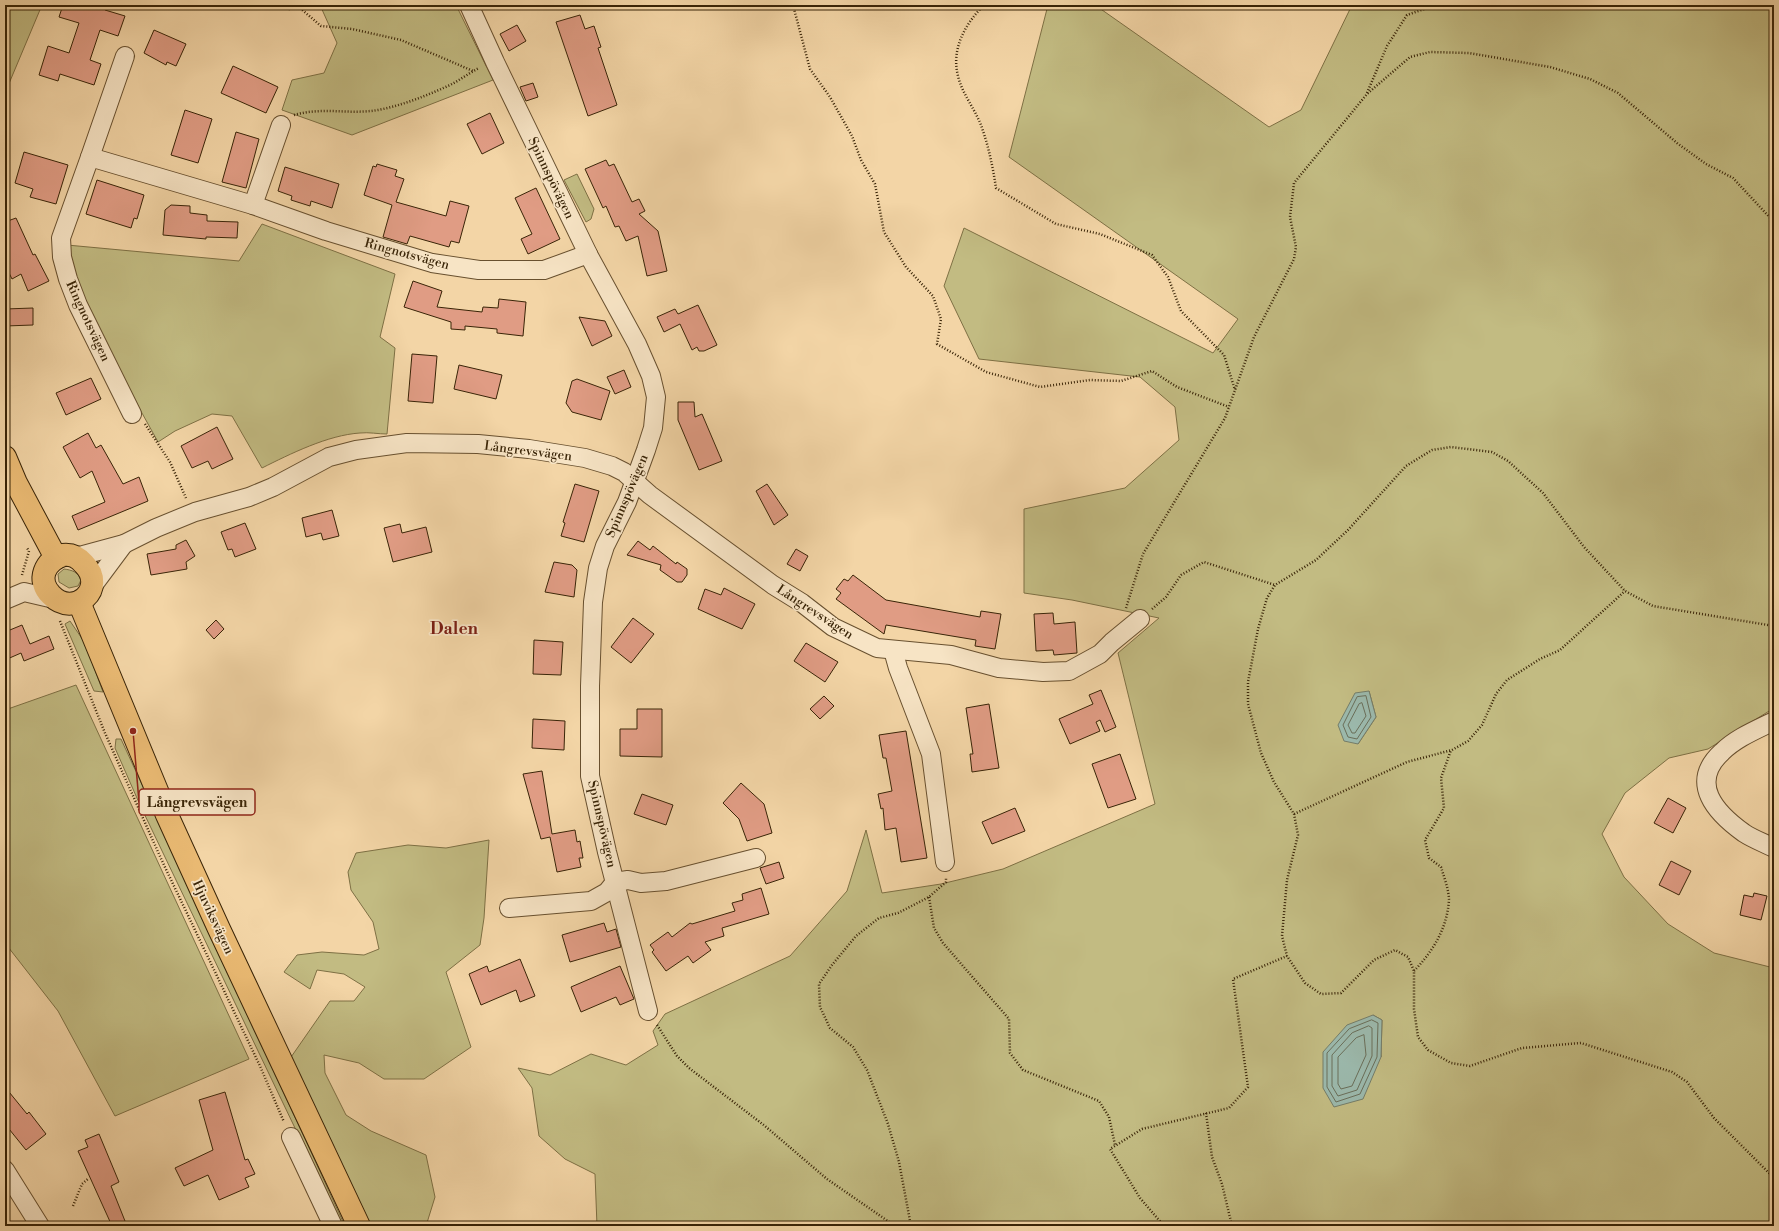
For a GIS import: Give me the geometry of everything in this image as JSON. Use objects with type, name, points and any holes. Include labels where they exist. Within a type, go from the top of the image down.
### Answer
[{"type":"main road","name":"Hjuviksvägen","points":[[5,457],[16,483],[59,562]]},
{"type":"main road","name":"Hjuviksvägen","points":[[59,562],[87,567],[92,580],[86,594],[167,815],[225,943],[359,1226]]},
{"type":"main road","name":"Hjuviksvägen","points":[[55,607],[45,586],[43,577],[59,562]]},
{"type":"main road","points":[[55,607],[66,604],[86,594]]},
{"type":"street","name":"Spinnspövägen","points":[[469,5],[494,62],[588,254],[637,344],[651,376],[656,397],[653,428],[635,482],[605,546],[598,568],[593,602],[590,686],[590,776],[607,852],[648,1011]]},
{"type":"street","name":"Ringnotsvägen","points":[[125,56],[62,238],[62,257],[68,280],[78,305],[132,414]]},
{"type":"street","points":[[253,205],[281,125]]},
{"type":"street","name":"Ringnotsvägen","points":[[90,157],[253,205],[326,231],[432,263],[469,269],[544,270],[588,254]]},
{"type":"street","name":"Långrevsvägen","points":[[59,562],[124,544],[156,528],[192,514],[255,494],[329,458],[356,450],[407,443],[478,444],[529,449],[585,458],[612,466],[773,585],[802,603],[832,627],[877,648],[951,655],[999,668],[1043,672],[1069,671],[1100,654],[1112,642],[1133,614]]},
{"type":"street","name":"Långrevsvägen","points":[[86,594],[124,544]]},
{"type":"street","points":[[5,600],[24,592],[28,583],[59,562]]},
{"type":"street","points":[[24,592],[55,607]]},
{"type":"street","points":[[893,650],[898,668],[931,754],[945,862]]},
{"type":"street","points":[[1774,721],[1732,743],[1720,753],[1708,771],[1705,783],[1713,804],[1725,817],[1745,834],[1774,848]]},
{"type":"street","name":"Spinnspövägen","points":[[509,908],[591,902],[607,892],[615,882],[628,880],[641,883],[666,881],[756,858]]},
{"type":"street","points":[[291,1137],[333,1226]]},
{"type":"street","points":[[5,1170],[40,1226]]},
{"type":"path","points":[[265,5],[290,9],[300,8],[304,5]]},
{"type":"path","points":[[793,5],[810,69],[830,97],[852,136],[861,160],[875,184],[884,232],[906,267],[933,296],[941,319],[937,344],[986,372],[1040,387],[1090,380],[1121,381],[1152,371],[1177,387],[1229,406]]},
{"type":"path","points":[[984,5],[976,13],[961,36],[955,56],[958,76],[982,127],[996,188],[1056,224],[1100,234],[1152,255],[1168,277],[1181,311],[1224,355],[1235,390]]},
{"type":"path","points":[[1367,94],[1388,46],[1407,15],[1436,5]]},
{"type":"path","points":[[300,8],[321,26],[352,29],[401,40],[473,71]]},
{"type":"path","points":[[1133,614],[1143,554],[1225,418],[1254,337],[1294,259],[1296,247],[1290,217],[1294,183],[1367,94],[1410,57],[1430,52],[1469,53],[1550,67],[1590,79],[1618,92],[1677,144],[1706,164],[1733,178],[1774,222]]},
{"type":"path","points":[[281,125],[288,117],[313,111],[365,112],[395,106],[450,85],[473,71],[494,62]]},
{"type":"path","points":[[132,414],[140,417],[160,445],[180,484],[192,514]]},
{"type":"path","points":[[1774,626],[1653,606],[1625,591],[1584,547],[1543,492],[1508,461],[1492,452],[1451,447],[1432,450],[1406,466],[1348,530],[1316,560],[1275,585],[1267,598],[1258,629],[1248,682],[1248,704],[1261,753],[1274,782],[1294,814],[1298,835],[1287,880],[1282,936],[1287,956],[1305,983],[1320,994],[1342,993],[1374,960],[1395,950],[1408,957],[1414,971],[1414,1009],[1418,1037],[1428,1050],[1451,1063],[1470,1066],[1522,1048],[1581,1043],[1672,1072],[1687,1082],[1714,1118],[1774,1178]]},
{"type":"path","points":[[24,592],[20,580],[28,551],[26,545]]},
{"type":"path","points":[[1133,614],[1166,596],[1181,575],[1204,562],[1275,585]]},
{"type":"path","points":[[1294,814],[1407,762],[1452,750],[1468,741],[1482,725],[1496,694],[1507,680],[1540,659],[1560,650],[1625,591]]},
{"type":"path","points":[[55,607],[105,733],[156,849],[260,1066],[291,1137]]},
{"type":"path","points":[[1414,971],[1429,955],[1444,928],[1449,899],[1441,867],[1429,858],[1425,840],[1444,808],[1441,778],[1452,750]]},
{"type":"path","points":[[911,1226],[899,1162],[888,1124],[866,1070],[853,1047],[830,1028],[820,1007],[819,984],[832,965],[856,936],[879,918],[898,913],[929,897],[946,882],[945,862]]},
{"type":"path","points":[[929,897],[934,928],[943,943],[1009,1019],[1010,1053],[1023,1070],[1099,1101],[1109,1117],[1115,1145]]},
{"type":"path","points":[[1164,1226],[1140,1198],[1110,1149],[1142,1129],[1229,1108],[1248,1087],[1233,979],[1287,956]]},
{"type":"path","points":[[648,1011],[677,1056],[689,1068],[766,1126],[827,1179],[895,1226]]},
{"type":"path","points":[[1206,1113],[1212,1157],[1222,1184],[1232,1226]]},
{"type":"path","points":[[72,1206],[82,1184],[89,1178]]},
{"type":"shaded area","points":[[5,5],[42,5],[5,93]]},
{"type":"shaded area","points":[[320,5],[456,5],[493,80],[352,135],[282,110],[292,80],[324,73],[337,43]]},
{"type":"shaded area","points":[[1048,5],[1095,5],[1269,127],[1301,110],[1352,5],[1774,5],[1774,708],[1708,749],[1669,758],[1625,793],[1602,834],[1624,877],[1668,924],[1714,953],[1774,968],[1774,1226],[597,1226],[595,1174],[565,1159],[539,1136],[532,1088],[518,1068],[550,1075],[591,1054],[626,1065],[658,1045],[653,1031],[665,1014],[790,956],[847,891],[866,830],[882,893],[941,884],[1003,869],[1155,804],[1118,653],[1159,618],[1072,600],[1024,593],[1024,509],[1125,488],[1179,440],[1175,407],[1140,377],[979,359],[944,286],[964,228],[1213,353],[1238,319],[1009,157]],"holes":[[[1369,691],[1376,717],[1358,744]],[[1373,1015],[1382,1020],[1381,1057]]]},
{"type":"shaded area","points":[[577,174],[594,209],[591,219],[586,222],[564,180]]},
{"type":"shaded area","points":[[262,224],[395,274],[380,337],[395,348],[387,434],[363,433],[335,437],[310,446],[262,468],[232,416],[212,414],[175,431],[158,442],[85,310],[67,245],[239,261]]},
{"type":"shaded area","points":[[64,569],[72,571],[78,575],[81,580],[78,586],[69,588],[59,582],[58,574]]},
{"type":"shaded area","points":[[70,621],[85,643],[103,692],[94,691],[65,624]]},
{"type":"shaded area","points":[[76,685],[249,1059],[115,1116],[58,1011],[5,943],[5,710]]},
{"type":"shaded area","points":[[116,739],[121,739],[345,1226],[342,1226],[140,805],[115,748]]},
{"type":"shaded area","points":[[489,840],[484,918],[480,945],[446,972],[471,1047],[424,1079],[384,1079],[359,1063],[324,1055],[325,1073],[346,1115],[371,1131],[426,1155],[435,1197],[426,1226],[368,1226],[289,1060],[330,1001],[354,1001],[365,987],[344,974],[317,970],[310,989],[284,972],[297,955],[322,952],[364,955],[379,949],[373,922],[351,890],[348,872],[356,853],[408,845],[446,848]]},
{"type":"water","points":[[1369,691],[1376,717],[1358,744],[1344,741],[1338,725],[1355,693]]},
{"type":"water","points":[[1373,1015],[1382,1020],[1381,1057],[1363,1099],[1334,1107],[1323,1088],[1323,1052],[1347,1025]]},
{"type":"building","points":[[63,5],[107,5],[105,10],[125,16],[118,36],[100,30],[90,60],[101,64],[94,85],[60,74],[58,81],[39,75],[48,46],[69,53],[79,23],[59,17]]},
{"type":"building","points":[[580,15],[585,29],[594,26],[601,47],[598,48],[617,105],[588,116],[556,22]]},
{"type":"building","points":[[517,25],[526,41],[509,51],[500,34]]},
{"type":"building","points":[[154,30],[186,44],[176,66],[167,62],[166,65],[144,53]]},
{"type":"building","points":[[233,66],[278,87],[266,113],[221,93]]},
{"type":"building","points":[[533,83],[538,97],[526,101],[520,87]]},
{"type":"building","points":[[185,110],[212,119],[198,163],[171,155]]},
{"type":"building","points":[[490,113],[504,143],[482,154],[467,124]]},
{"type":"building","points":[[236,132],[259,139],[246,188],[222,182]]},
{"type":"building","points":[[24,152],[68,165],[56,204],[30,197],[33,189],[15,183]]},
{"type":"building","points":[[606,160],[609,166],[614,164],[632,202],[639,199],[645,211],[639,214],[658,231],[667,271],[647,276],[638,236],[626,241],[619,226],[615,227],[606,206],[603,208],[585,169]]},
{"type":"building","points":[[377,164],[397,170],[395,176],[404,179],[396,202],[446,216],[450,201],[469,206],[459,243],[451,241],[449,247],[410,236],[407,244],[383,237],[392,205],[364,195],[373,166],[376,167]]},
{"type":"building","points":[[285,167],[339,184],[332,208],[311,201],[310,206],[291,200],[292,196],[278,191]]},
{"type":"building","points":[[97,180],[144,195],[137,219],[134,218],[131,228],[86,214]]},
{"type":"building","points":[[536,188],[560,239],[528,254],[521,239],[532,234],[515,198]]},
{"type":"building","points":[[171,205],[190,206],[190,213],[207,215],[207,221],[238,222],[237,238],[206,237],[206,239],[163,235],[165,210]]},
{"type":"building","points":[[16,218],[33,255],[35,254],[49,281],[28,291],[21,274],[12,279],[5,265],[5,222]]},
{"type":"building","points":[[413,281],[442,291],[437,307],[482,312],[483,307],[498,308],[499,299],[526,302],[523,336],[497,333],[497,329],[465,326],[465,330],[451,329],[451,322],[404,307]]},
{"type":"building","points":[[698,305],[717,345],[704,351],[699,351],[697,347],[692,350],[680,324],[664,332],[657,317],[675,309],[678,314]]},
{"type":"building","points":[[33,308],[33,325],[5,326],[5,309]]},
{"type":"building","points":[[579,317],[605,321],[612,336],[592,346]]},
{"type":"building","points":[[412,354],[437,356],[433,403],[408,401]]},
{"type":"building","points":[[459,365],[502,375],[496,399],[454,389]]},
{"type":"building","points":[[624,370],[631,387],[615,394],[607,377]]},
{"type":"building","points":[[91,378],[101,399],[66,415],[56,393]]},
{"type":"building","points":[[577,379],[610,391],[601,420],[572,412],[566,403],[572,381]]},
{"type":"building","points":[[678,402],[694,402],[695,417],[702,414],[722,461],[699,470],[678,420]]},
{"type":"building","points":[[217,427],[233,459],[212,469],[208,461],[192,468],[181,446]]},
{"type":"building","points":[[88,433],[96,448],[101,445],[123,484],[139,477],[148,501],[78,530],[72,516],[105,502],[92,471],[80,478],[63,447]]},
{"type":"building","points":[[575,484],[599,491],[584,542],[561,536],[565,523],[563,522]]},
{"type":"building","points":[[767,484],[788,515],[774,525],[756,491]]},
{"type":"building","points":[[332,510],[339,536],[323,540],[321,533],[306,537],[302,518]]},
{"type":"building","points":[[245,523],[256,549],[235,557],[232,549],[228,550],[221,532]]},
{"type":"building","points":[[400,524],[402,533],[426,527],[432,552],[393,562],[384,528]]},
{"type":"building","points":[[186,540],[195,556],[186,562],[187,569],[151,575],[147,554],[176,549],[176,545]]},
{"type":"building","points":[[638,541],[650,550],[653,546],[676,564],[677,562],[687,569],[687,575],[682,582],[677,582],[660,570],[661,565],[627,555]]},
{"type":"building","points":[[796,549],[808,556],[800,571],[787,564]]},
{"type":"building","points":[[554,562],[572,565],[577,570],[574,597],[545,592]]},
{"type":"building","points":[[853,575],[886,600],[980,617],[981,611],[1001,614],[995,649],[975,646],[976,640],[886,625],[884,634],[836,599],[841,593],[836,589],[844,579],[848,581]]},
{"type":"building","points":[[724,588],[755,604],[742,629],[698,609],[705,589],[721,595]]},
{"type":"building","points":[[1053,613],[1054,624],[1075,622],[1077,653],[1054,655],[1053,650],[1036,651],[1034,614]]},
{"type":"building","points":[[633,618],[654,634],[631,663],[611,647]]},
{"type":"building","points":[[216,620],[224,629],[214,639],[206,630]]},
{"type":"building","points":[[22,625],[30,644],[49,636],[54,649],[24,661],[21,653],[5,660],[5,632]]},
{"type":"building","points":[[534,640],[563,642],[561,675],[533,674]]},
{"type":"building","points":[[806,643],[838,662],[825,682],[794,661]]},
{"type":"building","points":[[1101,690],[1116,727],[1105,732],[1100,720],[1096,722],[1100,731],[1070,744],[1059,719],[1093,704],[1089,695]]},
{"type":"building","points":[[824,696],[834,706],[820,719],[810,709]]},
{"type":"building","points":[[989,704],[999,768],[972,772],[970,754],[973,754],[966,708]]},
{"type":"building","points":[[637,709],[662,709],[662,757],[620,756],[620,729],[637,729]]},
{"type":"building","points":[[533,719],[565,721],[564,750],[532,748]]},
{"type":"building","points":[[906,731],[927,858],[901,862],[896,828],[885,830],[883,808],[881,809],[878,794],[892,791],[886,758],[883,758],[879,735]]},
{"type":"building","points":[[1120,754],[1136,799],[1108,808],[1092,764]]},
{"type":"building","points":[[542,771],[552,834],[575,830],[577,842],[580,841],[583,858],[579,858],[581,867],[557,872],[550,837],[541,839],[523,774]]},
{"type":"building","points":[[741,783],[764,804],[772,833],[747,841],[739,819],[723,803]]},
{"type":"building","points":[[642,794],[673,805],[666,825],[634,814]]},
{"type":"building","points":[[1668,798],[1686,808],[1673,833],[1654,823]]},
{"type":"building","points":[[1015,808],[1025,831],[992,844],[982,822]]},
{"type":"building","points":[[1671,861],[1691,871],[1679,895],[1659,885]]},
{"type":"building","points":[[779,862],[784,878],[766,884],[760,868]]},
{"type":"building","points":[[761,888],[769,914],[722,928],[724,936],[705,942],[711,950],[693,963],[688,956],[666,971],[652,952],[654,950],[650,945],[668,932],[672,937],[690,923],[692,924],[735,911],[732,903],[743,900],[742,894]]},
{"type":"building","points":[[1754,893],[1767,896],[1761,920],[1740,915],[1744,895],[1753,897]]},
{"type":"building","points":[[604,923],[607,932],[616,929],[621,947],[570,962],[562,935]]},
{"type":"building","points":[[520,959],[535,996],[520,1002],[516,990],[481,1005],[469,974],[487,966],[489,972]]},
{"type":"building","points":[[620,966],[634,999],[620,1005],[616,997],[581,1012],[571,987]]},
{"type":"building","points":[[5,1087],[27,1114],[29,1112],[46,1134],[26,1150],[5,1124]]},
{"type":"building","points":[[225,1092],[245,1160],[248,1159],[255,1174],[245,1178],[249,1187],[219,1200],[208,1175],[184,1186],[175,1168],[213,1150],[199,1100]]},
{"type":"building","points":[[99,1134],[119,1182],[111,1186],[127,1226],[112,1226],[78,1151],[88,1147],[85,1140]]},
{"type":"place","name":"Långrevsvägen","points":[[133,731]]},
{"type":"district","name":"Dalen","points":[[454,629]]}]
